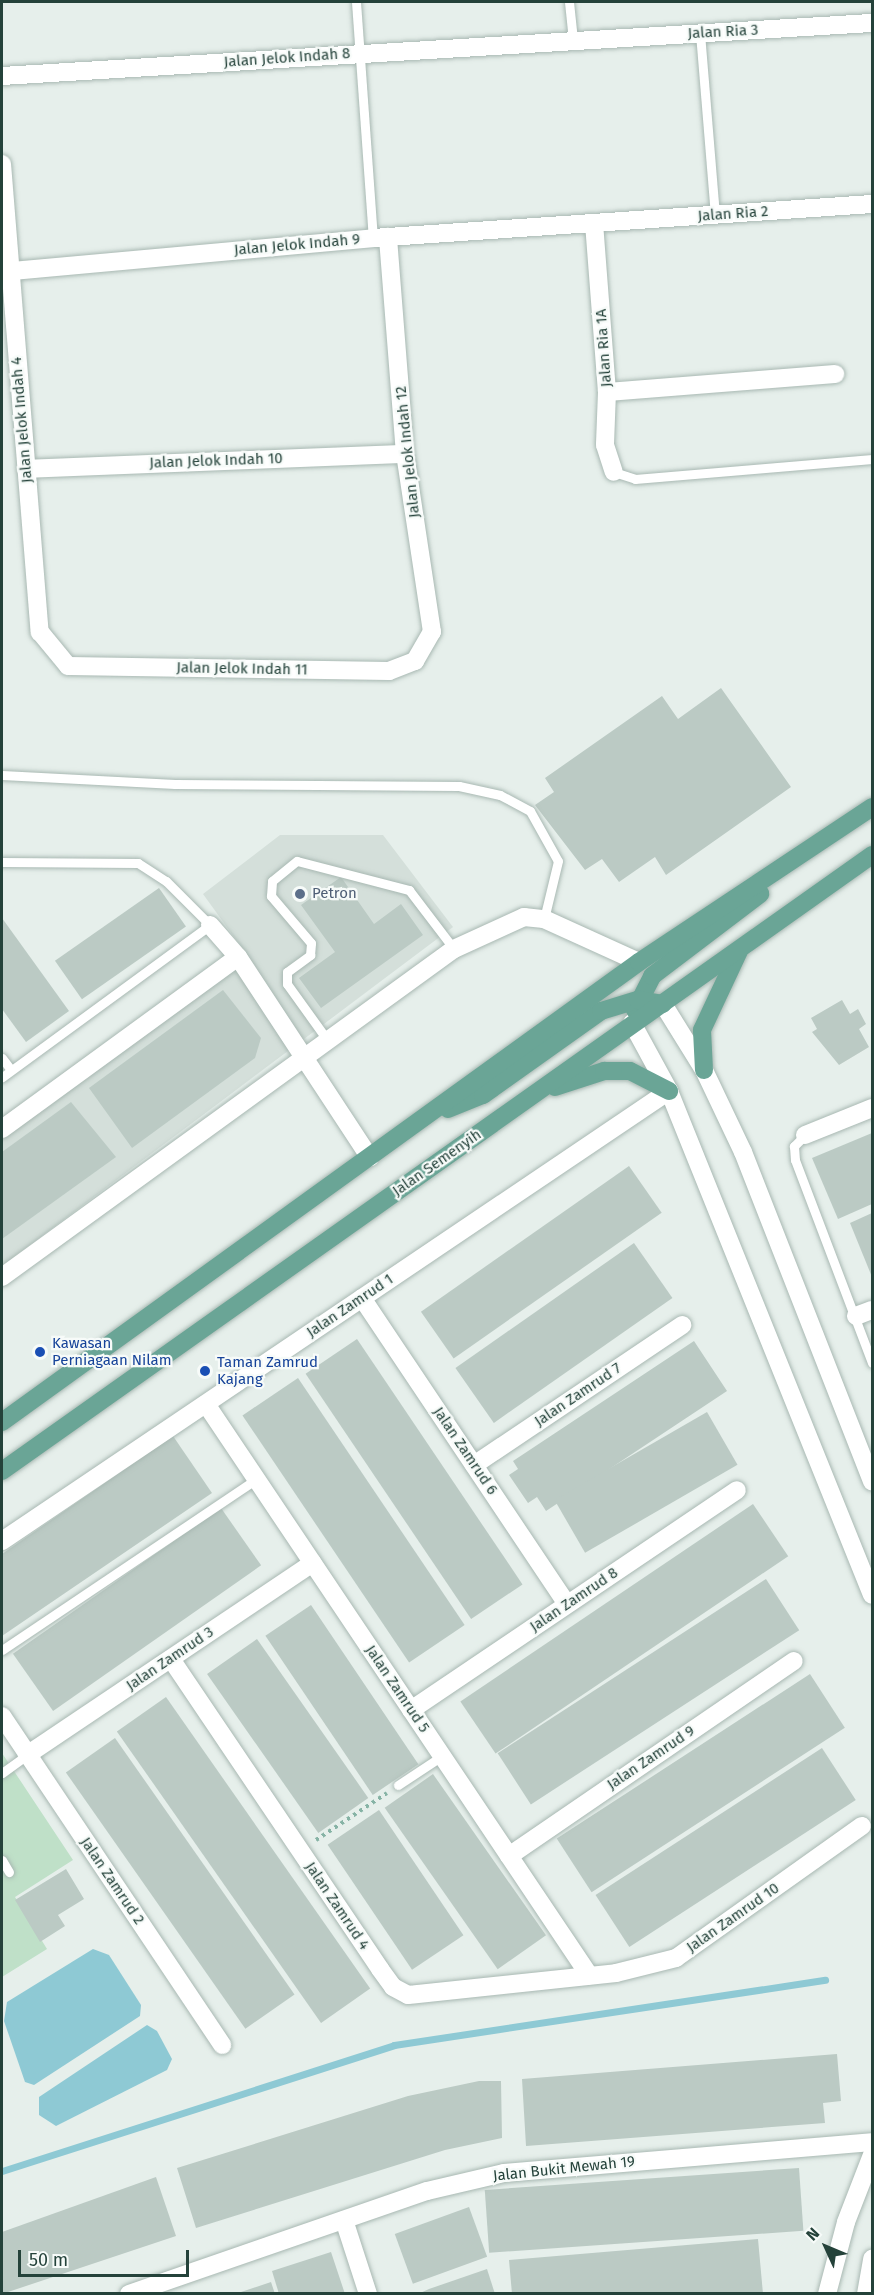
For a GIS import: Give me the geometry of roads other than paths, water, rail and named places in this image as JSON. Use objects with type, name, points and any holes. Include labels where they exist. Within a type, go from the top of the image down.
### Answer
[{"type":"main road","points":[[2,1419],[370,1158],[639,962],[792,864],[873,807]]},
{"type":"main road","name":"Jalan Semenyih","points":[[2,1471],[530,1098],[632,1023],[663,1004],[873,855]]},
{"type":"main road","points":[[632,1023],[638,1000],[652,976],[735,918],[792,864]]},
{"type":"main road","points":[[704,1070],[702,1030],[740,949]]},
{"type":"main road","points":[[424,1118],[483,1095],[583,1022],[638,1000],[663,1004]]},
{"type":"main road","points":[[530,1098],[604,1071],[630,1071],[669,1091]]},
{"type":"street","name":"Jalan Ria 3","points":[[573,41],[873,23]]},
{"type":"street","name":"Jalan Jelok Indah 8","points":[[2,76],[573,41]]},
{"type":"street","name":"Jalan Jelok Indah 4","points":[[2,164],[6,272],[40,632],[68,666]]},
{"type":"street","name":"Jalan Ria 2","points":[[594,223],[873,204]]},
{"type":"street","name":"Jalan Jelok Indah 9","points":[[6,272],[380,237],[594,223]]},
{"type":"street","name":"Jalan Ria 1A","points":[[594,223],[607,392],[605,446],[614,472]]},
{"type":"street","name":"Jalan Jelok Indah 12","points":[[380,237],[405,454],[432,632],[415,662]]},
{"type":"street","points":[[607,392],[835,374]]},
{"type":"street","name":"Jalan Jelok Indah 10","points":[[26,469],[405,454]]},
{"type":"street","name":"Jalan Jelok Indah 11","points":[[68,666],[389,671],[415,662]]},
{"type":"street","points":[[2,1277],[454,949],[524,917],[544,919],[639,962]]},
{"type":"street","points":[[210,925],[238,957],[370,1158]]},
{"type":"street","points":[[2,1129],[238,957]]},
{"type":"street","points":[[663,1004],[704,1070],[743,1152],[873,1482]]},
{"type":"street","points":[[632,1023],[669,1091],[873,1595]]},
{"type":"street","name":"Jalan Zamrud 1","points":[[2,1541],[669,1091]]},
{"type":"street","points":[[804,1135],[873,1108]]},
{"type":"street","name":"Jalan Zamrud 6","points":[[362,1298],[567,1604]]},
{"type":"street","name":"Jalan Zamrud 7","points":[[474,1465],[682,1325]]},
{"type":"street","name":"Jalan Zamrud 5","points":[[206,1404],[589,1975]]},
{"type":"street","name":"Jalan Zamrud 8","points":[[411,1710],[737,1490]]},
{"type":"street","name":"Jalan Zamrud 3","points":[[27,1755],[313,1563]]},
{"type":"street","name":"Jalan Zamrud 4","points":[[171,1659],[393,1987],[408,1995],[589,1975]]},
{"type":"street","name":"Jalan Zamrud 9","points":[[509,1856],[794,1661]]},
{"type":"street","name":"Jalan Zamrud 2","points":[[2,1716],[222,2045]]},
{"type":"street","name":"Jalan Zamrud 10","points":[[589,1975],[676,1958],[862,1826]]},
{"type":"street","name":"Jalan Bukit Mewah 19","points":[[129,2294],[178,2286],[344,2220],[427,2191],[504,2173],[873,2142]]},
{"type":"street","points":[[827,2294],[846,2222],[873,2155]]},
{"type":"street","points":[[344,2220],[368,2294]]},
{"type":"street","points":[[866,2294],[873,2259]]},
{"type":"lane","points":[[356,2],[380,237]]},
{"type":"lane","points":[[569,2],[573,41]]},
{"type":"lane","points":[[700,33],[715,215]]},
{"type":"lane","points":[[614,472],[635,479],[873,459]]},
{"type":"lane","points":[[2,775],[175,784],[459,786],[500,795],[530,811],[558,861],[544,919]]},
{"type":"lane","points":[[328,1041],[287,984],[287,972],[310,955],[311,943],[271,896],[272,881],[297,861],[409,890],[454,949]]},
{"type":"lane","points":[[2,862],[138,863],[166,881],[210,925],[2,1077]]},
{"type":"lane","points":[[2,1058],[11,1070]]},
{"type":"lane","points":[[804,1135],[794,1146],[795,1160],[864,1313],[873,1363]]},
{"type":"lane","points":[[2,1650],[256,1479]]},
{"type":"lane","points":[[2,1773],[27,1755]]},
{"type":"lane","points":[[398,1785],[442,1756]]},
{"type":"lane","points":[[2,1860],[9,1872]]},
{"type":"water","points":[[93,1949],[109,1955],[141,2005],[140,2016],[34,2085],[25,2082],[4,2021],[7,2002]]},
{"type":"water","points":[[147,2025],[157,2031],[172,2059],[167,2070],[56,2126],[39,2115],[39,2097]]},
{"type":"waterway","points":[[2,2171],[394,2045],[825,1980]]},
{"type":"place","name":"Petron","points":[[300,894]]},
{"type":"place","name":"Kawasan Perniagaan Nilam","points":[[40,1352]]},
{"type":"place","name":"Taman Zamrud Kajang","points":[[205,1371]]}]
